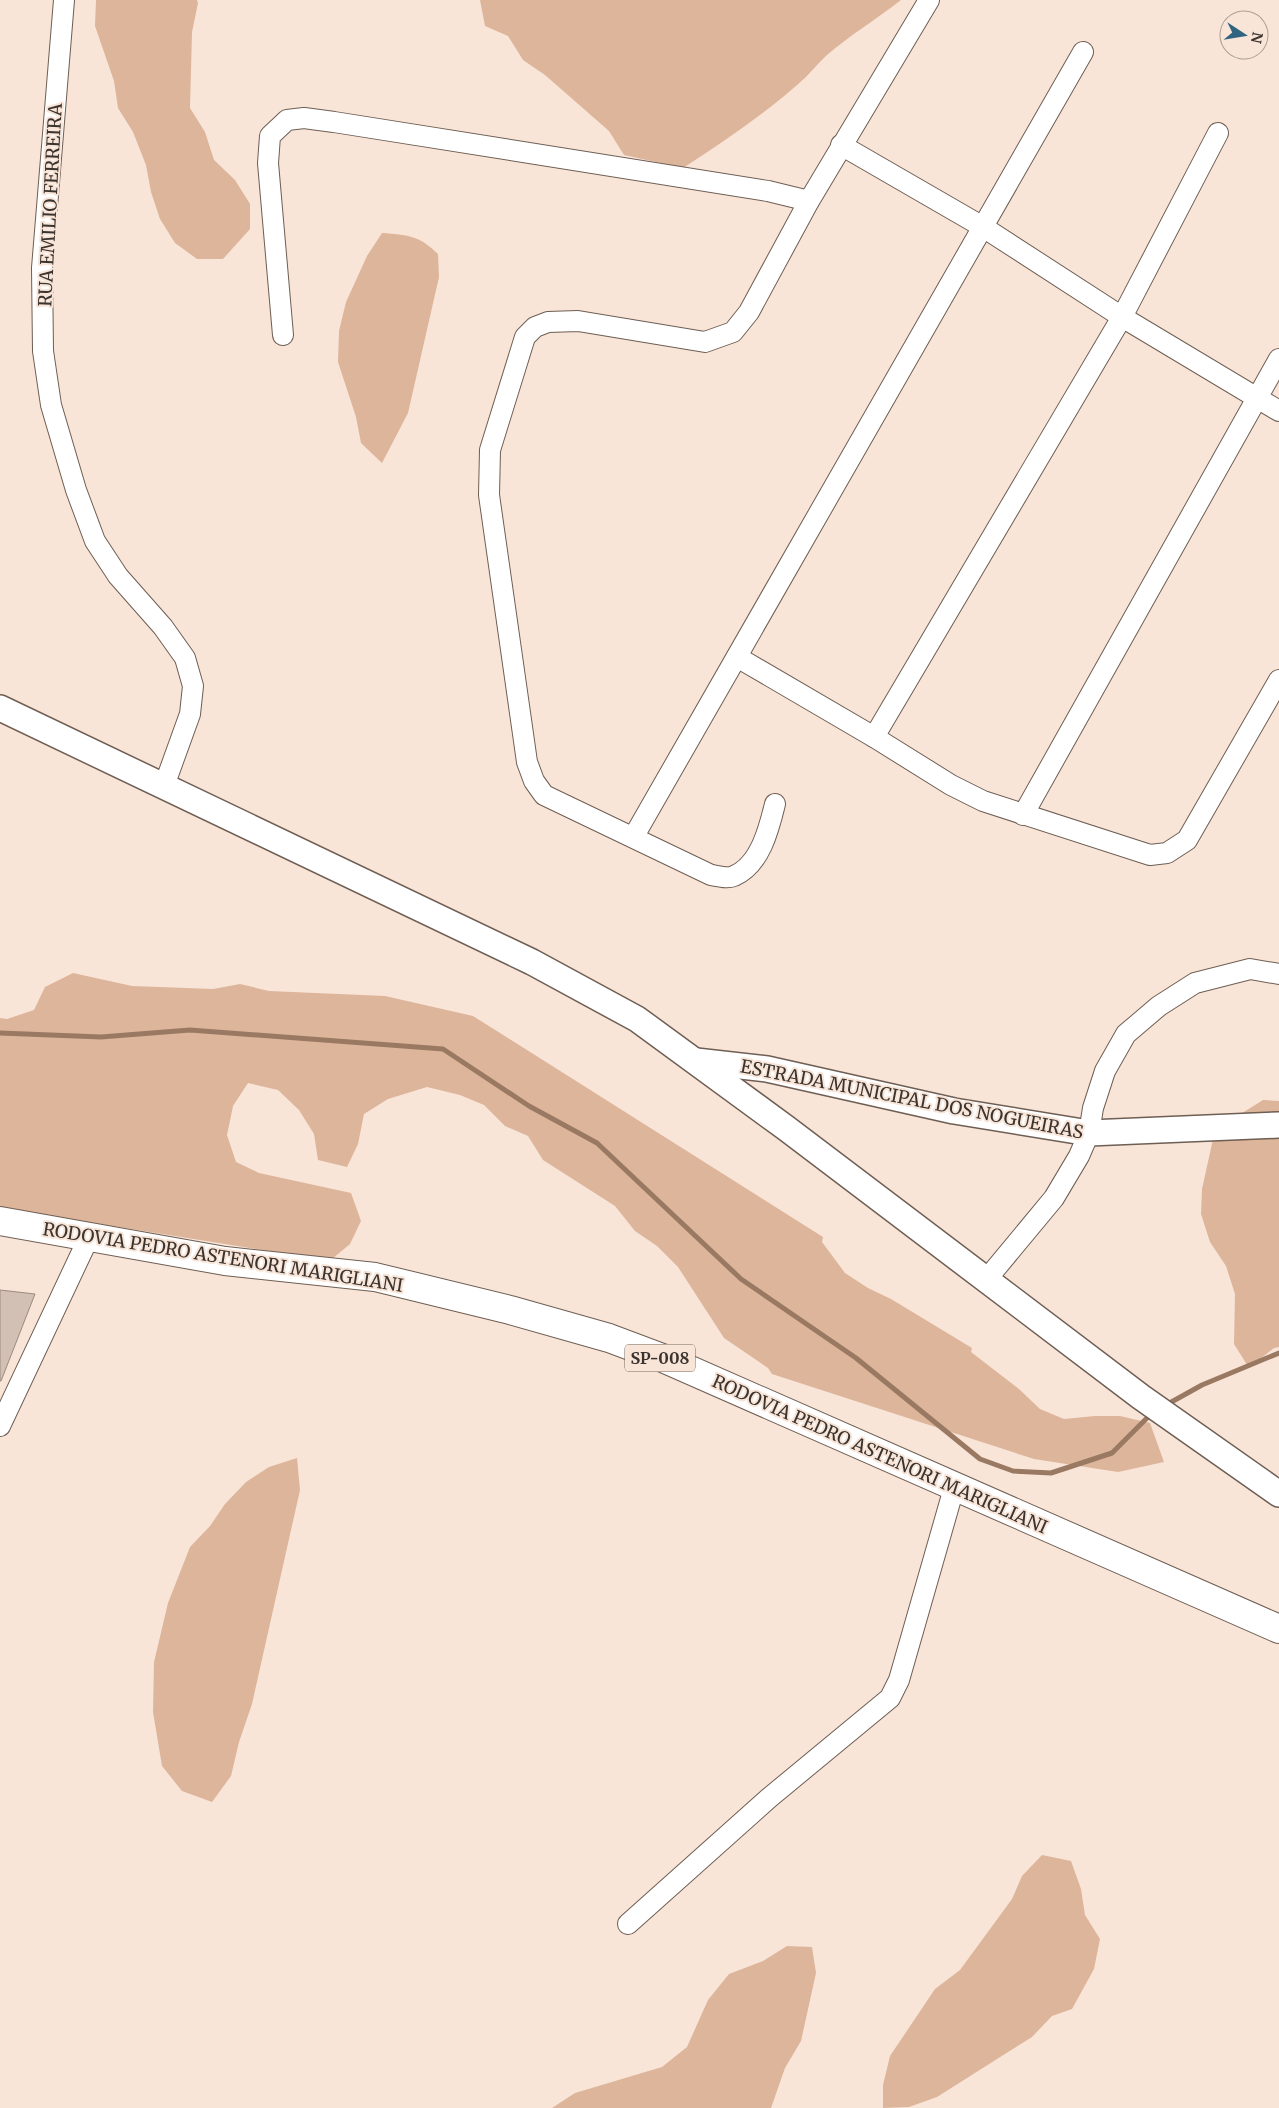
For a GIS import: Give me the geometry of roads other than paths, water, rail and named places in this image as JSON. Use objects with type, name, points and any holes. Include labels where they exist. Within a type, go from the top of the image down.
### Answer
[{"type":"main road","name":"RODOVIA PEDRO ASTENORI MARIGLIANI","points":[[0,1221],[226,1261],[375,1277],[510,1310],[600,1336],[665,1360],[1279,1629]]},
{"type":"street","name":"RUA EMILIO FERREIRA","points":[[64,0],[42,268],[43,351],[51,405],[76,490],[95,541],[118,576],[163,627],[185,658],[193,686],[190,714],[164,786]]},
{"type":"street","points":[[775,804],[769,831],[748,868],[733,877],[711,875],[634,836],[544,795],[534,781],[527,762],[494,538],[489,495],[490,450],[525,336],[535,327],[548,322],[578,320],[705,342],[733,332],[749,312],[841,145],[929,0]]},
{"type":"street","points":[[634,836],[1083,52]]},
{"type":"street","points":[[283,335],[268,163],[270,136],[287,120],[304,118],[353,125],[768,191],[809,201]]},
{"type":"street","points":[[874,736],[1122,317],[1218,133]]},
{"type":"street","points":[[841,145],[983,227],[1122,317],[1279,411]]},
{"type":"street","points":[[1023,815],[1279,358]]},
{"type":"street","points":[[737,657],[874,736],[951,785],[983,801],[1150,854],[1167,853],[1187,840],[1279,680]]},
{"type":"street","points":[[0,708],[532,962],[637,1018],[1141,1397],[1279,1494]]},
{"type":"street","points":[[986,1280],[1054,1198],[1080,1156],[1089,1133],[1092,1108],[1105,1071],[1126,1034],[1159,1006],[1195,983],[1250,969],[1279,974]]},
{"type":"street","name":"ESTRADA MUNICIPAL DOS NOGUEIRAS","points":[[695,1061],[767,1070],[954,1111],[1089,1133],[1279,1125]]},
{"type":"street","points":[[0,1426],[89,1237]]},
{"type":"street","points":[[628,1924],[768,1798],[890,1698],[899,1680],[954,1488]]},
{"type":"waterway","points":[[0,1033],[101,1037],[190,1030],[443,1049],[529,1106],[597,1143],[741,1279],[856,1358],[980,1459],[1013,1471],[1051,1473],[1112,1453],[1152,1413]]},
{"type":"waterway","points":[[1166,1405],[1202,1385],[1279,1353]]}]
